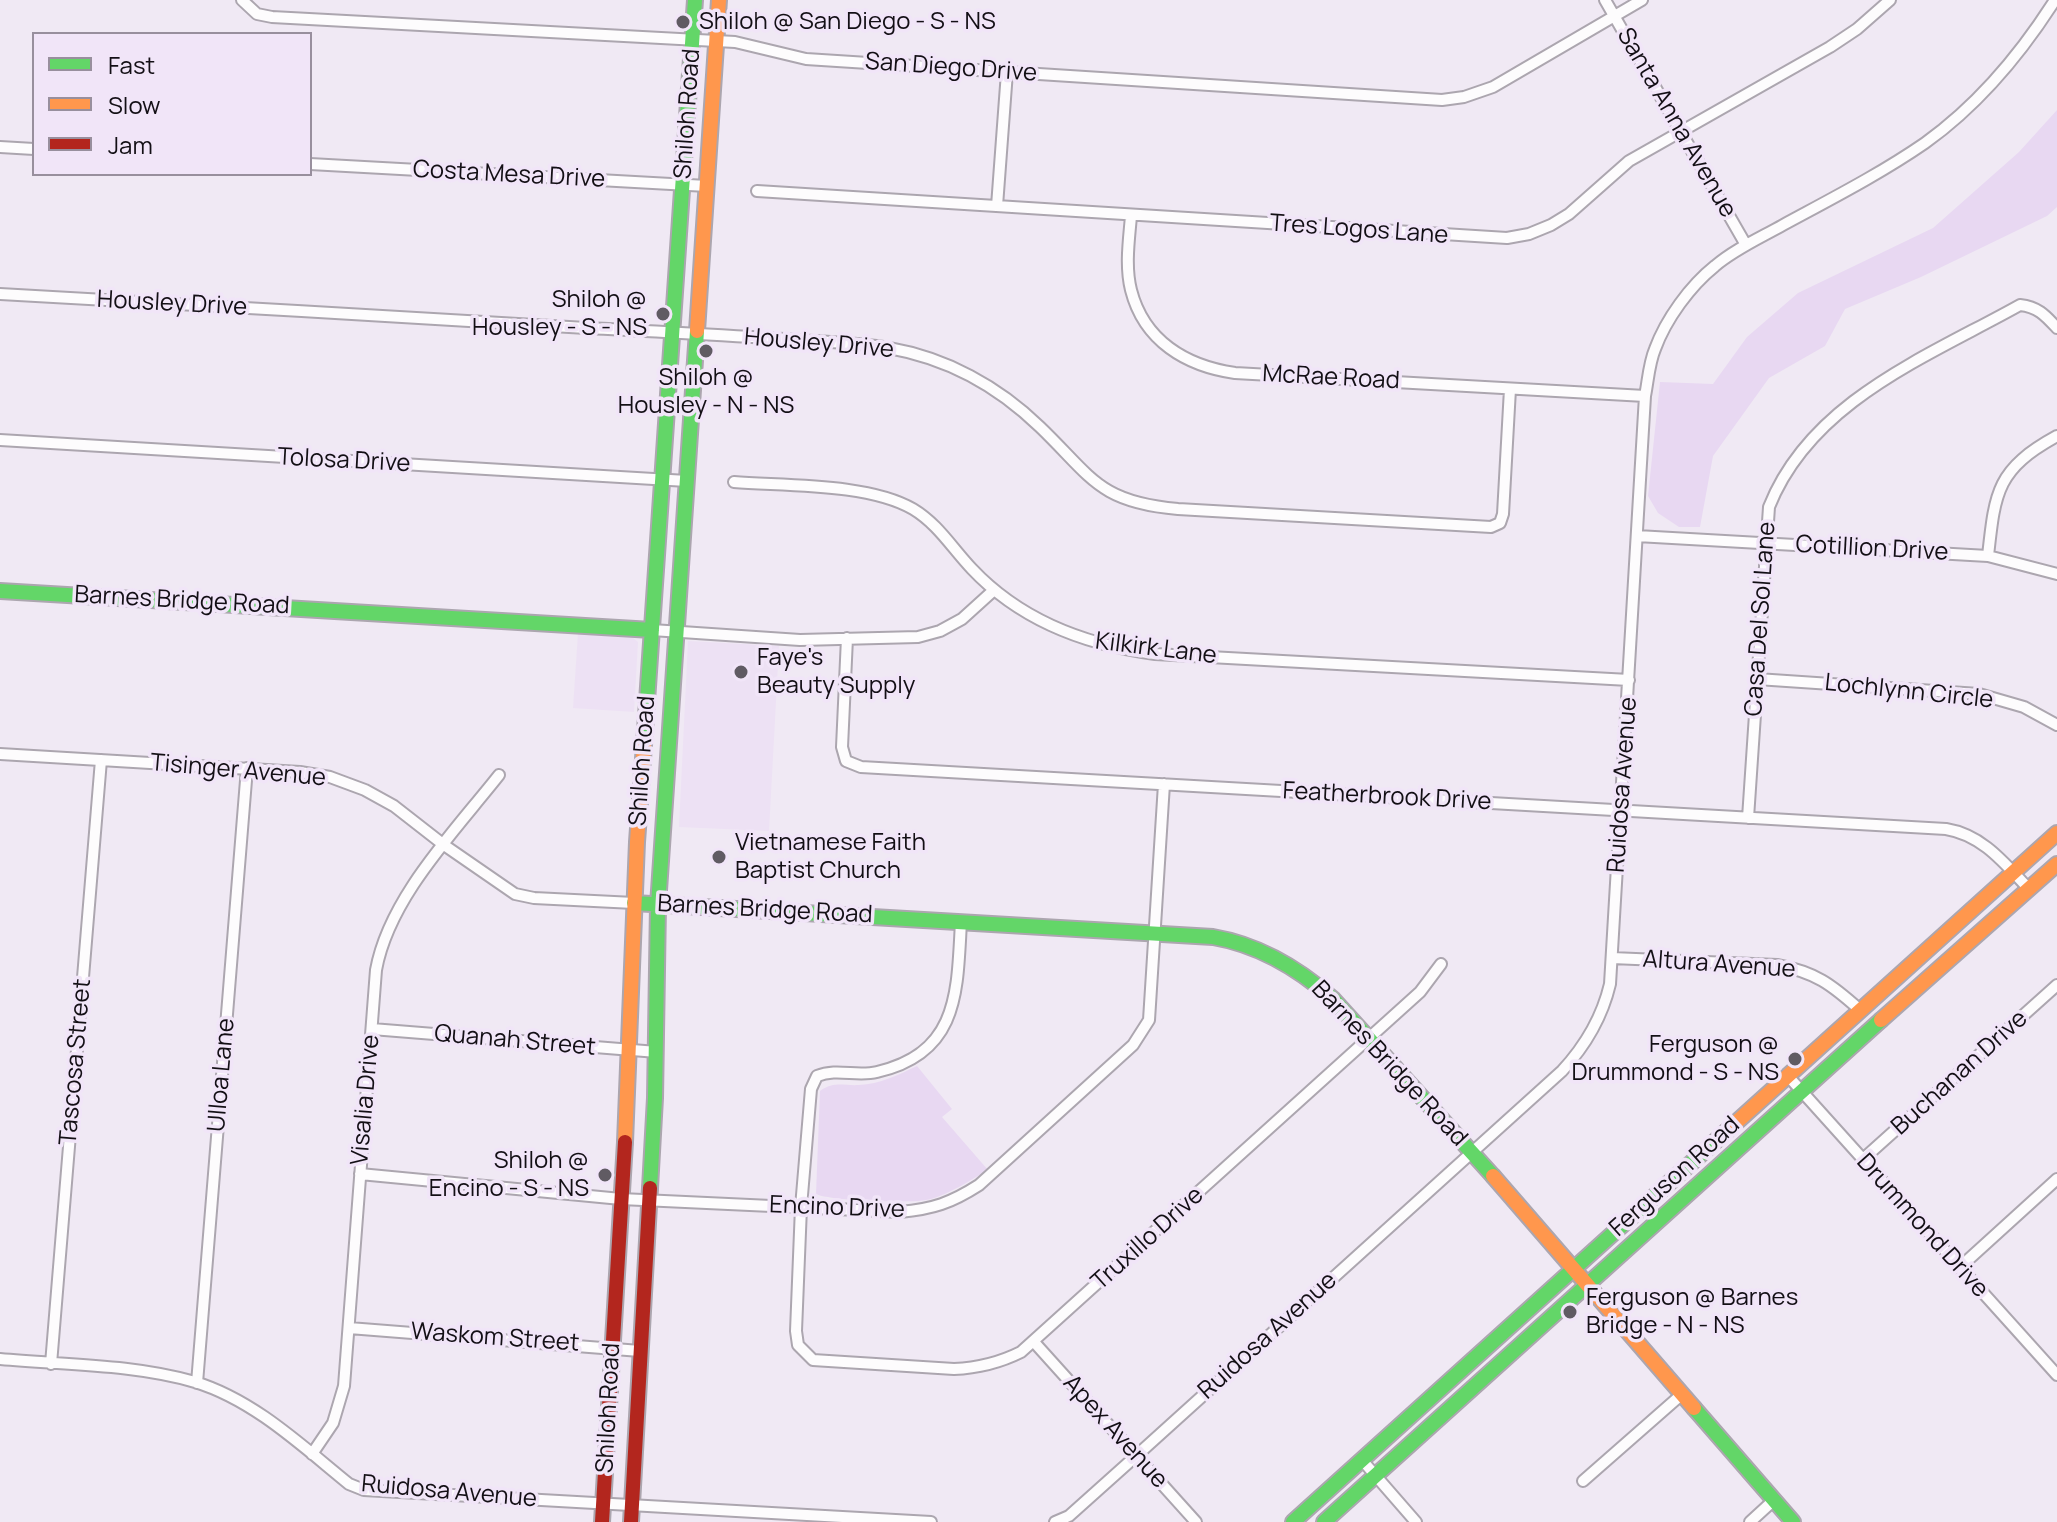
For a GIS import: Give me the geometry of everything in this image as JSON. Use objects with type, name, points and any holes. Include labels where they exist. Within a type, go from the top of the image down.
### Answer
[{"type":"main road","name":"Shiloh Road","points":[[602,1522],[634,903],[695,0]]},
{"type":"main road","name":"Shiloh Road","points":[[631,1522],[657,1052],[658,905],[719,0]]},
{"type":"main road","name":"Barnes Bridge Road","points":[[0,591],[652,630]]},
{"type":"main road","name":"Ferguson Road","points":[[1293,1522],[2057,833]]},
{"type":"main road","name":"Ferguson Road","points":[[1324,1522],[2057,864]]},
{"type":"main road","name":"Barnes Bridge Road","points":[[634,903],[1213,937],[1260,949],[1306,975],[1333,999],[1472,1152],[1793,1522]]},
{"type":"street","name":"San Diego Drive","points":[[242,0],[257,14],[272,17],[716,41],[756,46],[806,59],[1442,100],[1464,97],[1493,87],[1642,0]]},
{"type":"street","name":"Santa Anna Avenue","points":[[1605,0],[1746,245]]},
{"type":"street","name":"Tres Logos Lane","points":[[757,191],[1507,238],[1529,234],[1569,214],[1615,170],[1830,47],[1857,29],[1890,0]]},
{"type":"street","name":"Ruidosa Avenue","points":[[1055,1522],[1069,1516],[1136,1456],[1582,1050],[1605,1006],[1612,958],[1645,396],[1654,350],[1670,319],[1688,294],[1715,266],[1746,245],[1894,164],[1928,141],[1989,89],[2033,34],[2055,0]]},
{"type":"street","points":[[997,206],[1007,72]]},
{"type":"street","points":[[0,147],[32,149]]},
{"type":"street","name":"Costa Mesa Drive","points":[[312,164],[707,186]]},
{"type":"street","name":"McRae Road","points":[[1131,216],[1128,261],[1131,288],[1138,308],[1161,342],[1192,363],[1235,373],[1645,396]]},
{"type":"street","name":"Housley Drive","points":[[0,294],[698,334],[888,348],[926,357],[960,370],[1003,397],[1039,426],[1081,472],[1107,491],[1142,504],[1178,509],[1491,527],[1500,523],[1503,514],[1510,389]]},
{"type":"street","name":"Casa Del Sol Lane","points":[[1748,818],[1769,507],[1780,479],[1835,414],[1864,391],[2020,305],[2040,310],[2057,328]]},
{"type":"street","points":[[1988,556],[1995,506],[2007,474],[2022,458],[2057,436]]},
{"type":"street","name":"Tolosa Drive","points":[[0,440],[687,481]]},
{"type":"street","name":"Kilkirk Lane","points":[[734,482],[852,491],[883,496],[911,508],[929,520],[994,590],[1025,611],[1092,643],[1140,652],[1629,680]]},
{"type":"street","name":"Cotillion Drive","points":[[1637,536],[1988,556],[2057,574]]},
{"type":"street","points":[[652,630],[800,640],[908,638],[940,631],[962,619],[994,590]]},
{"type":"street","name":"Featherbrook Drive","points":[[847,638],[842,747],[846,761],[861,767],[1960,831],[1983,843],[2029,889]]},
{"type":"street","name":"Lochlynn Circle","points":[[1757,679],[1979,694],[2024,707],[2057,725]]},
{"type":"street","name":"Tisinger Avenue","points":[[0,754],[247,768],[330,777],[365,790],[394,806],[515,894],[534,898],[634,903]]},
{"type":"street","name":"Tascosa Street","points":[[51,1364],[101,760]]},
{"type":"street","name":"Ulloa Lane","points":[[197,1383],[247,768]]},
{"type":"street","name":"Visalia Drive","points":[[312,1454],[333,1423],[341,1404],[380,945],[411,889],[499,775]]},
{"type":"street","name":"Encino Drive","points":[[360,1174],[648,1201],[900,1212],[930,1210],[958,1199],[979,1185],[1141,1036],[1149,1020],[1164,784]]},
{"type":"street","points":[[801,1207],[811,1089],[817,1076],[829,1071],[854,1075],[876,1073],[914,1057],[932,1043],[946,1025],[957,994],[961,922]]},
{"type":"street","name":"Altura Avenue","points":[[1612,958],[1777,965],[1803,970],[1830,983],[1860,1010]]},
{"type":"street","name":"Truxillo Drive","points":[[801,1207],[796,1331],[798,1345],[813,1360],[954,1369],[977,1368],[1003,1361],[1034,1342],[1420,992],[1441,964]]},
{"type":"street","name":"Buchanan Drive","points":[[1862,1160],[2057,985]]},
{"type":"street","name":"Quanah Street","points":[[372,1029],[657,1052]]},
{"type":"street","name":"Drummond Drive","points":[[1788,1076],[2057,1375]]},
{"type":"street","points":[[1959,1268],[2057,1179]]},
{"type":"street","name":"Waskom Street","points":[[349,1328],[640,1351]]},
{"type":"street","name":"Apex Avenue","points":[[1034,1342],[1196,1522]]},
{"type":"street","name":"Ruidosa Avenue","points":[[0,1359],[126,1369],[197,1383],[258,1414],[349,1484],[364,1490],[931,1522]]},
{"type":"street","points":[[1583,1481],[1681,1395]]},
{"type":"street","points":[[1362,1460],[1416,1522]]},
{"type":"street","points":[[1750,1522],[1774,1500]]},
{"type":"shaded area","points":[[2057,110],[2057,207],[2047,216],[1921,277],[1845,309],[1825,346],[1769,378],[1713,456],[1700,527],[1679,527],[1658,513],[1648,496],[1660,382],[1713,384],[1747,337],[1798,293],[1933,228],[2019,152]]},
{"type":"shaded area","points":[[578,633],[632,637],[638,642],[634,712],[573,708]]},
{"type":"shaded area","points":[[688,641],[779,646],[769,831],[679,827]]},
{"type":"shaded area","points":[[917,1066],[952,1109],[942,1117],[988,1170],[946,1193],[922,1201],[854,1200],[816,1194],[820,1091],[835,1085],[874,1083]]},
{"type":"traffic: fast","points":[[644,745],[695,0]]},
{"type":"traffic: fast","points":[[650,1188],[655,1098],[658,905],[697,331]]},
{"type":"traffic: fast","points":[[0,591],[652,630]]},
{"type":"traffic: fast","points":[[634,903],[1213,937],[1247,946],[1278,959],[1333,999],[1493,1176]]},
{"type":"traffic: fast","points":[[1324,1522],[1881,1020]]},
{"type":"traffic: fast","points":[[1293,1522],[1730,1128]]},
{"type":"traffic: fast","points":[[1694,1408],[1793,1522]]},
{"type":"traffic: slow","points":[[697,331],[719,0]]},
{"type":"traffic: slow","points":[[625,1142],[644,745]]},
{"type":"traffic: slow","points":[[1730,1128],[2057,833]]},
{"type":"traffic: slow","points":[[1881,1020],[2057,864]]},
{"type":"traffic: slow","points":[[1493,1176],[1694,1408]]},
{"type":"traffic: jam","points":[[602,1522],[625,1142]]},
{"type":"traffic: jam","points":[[631,1522],[650,1188]]},
{"type":"place","name":"Shiloh @ San Diego - S - NS","points":[[683,22]]},
{"type":"place","name":"Shiloh @ Housley - S - NS","points":[[663,314]]},
{"type":"place","name":"Shiloh @ Housley - N - NS","points":[[706,351]]},
{"type":"place","name":"Faye's Beauty Supply","points":[[741,672]]},
{"type":"place","name":"Vietnamese Faith Baptist Church","points":[[719,857]]},
{"type":"place","name":"Ferguson @ Drummond - S - NS","points":[[1795,1059]]},
{"type":"place","name":"Shiloh @ Encino - S - NS","points":[[605,1175]]},
{"type":"place","name":"Ferguson @ Barnes Bridge - N - NS","points":[[1570,1312]]}]
